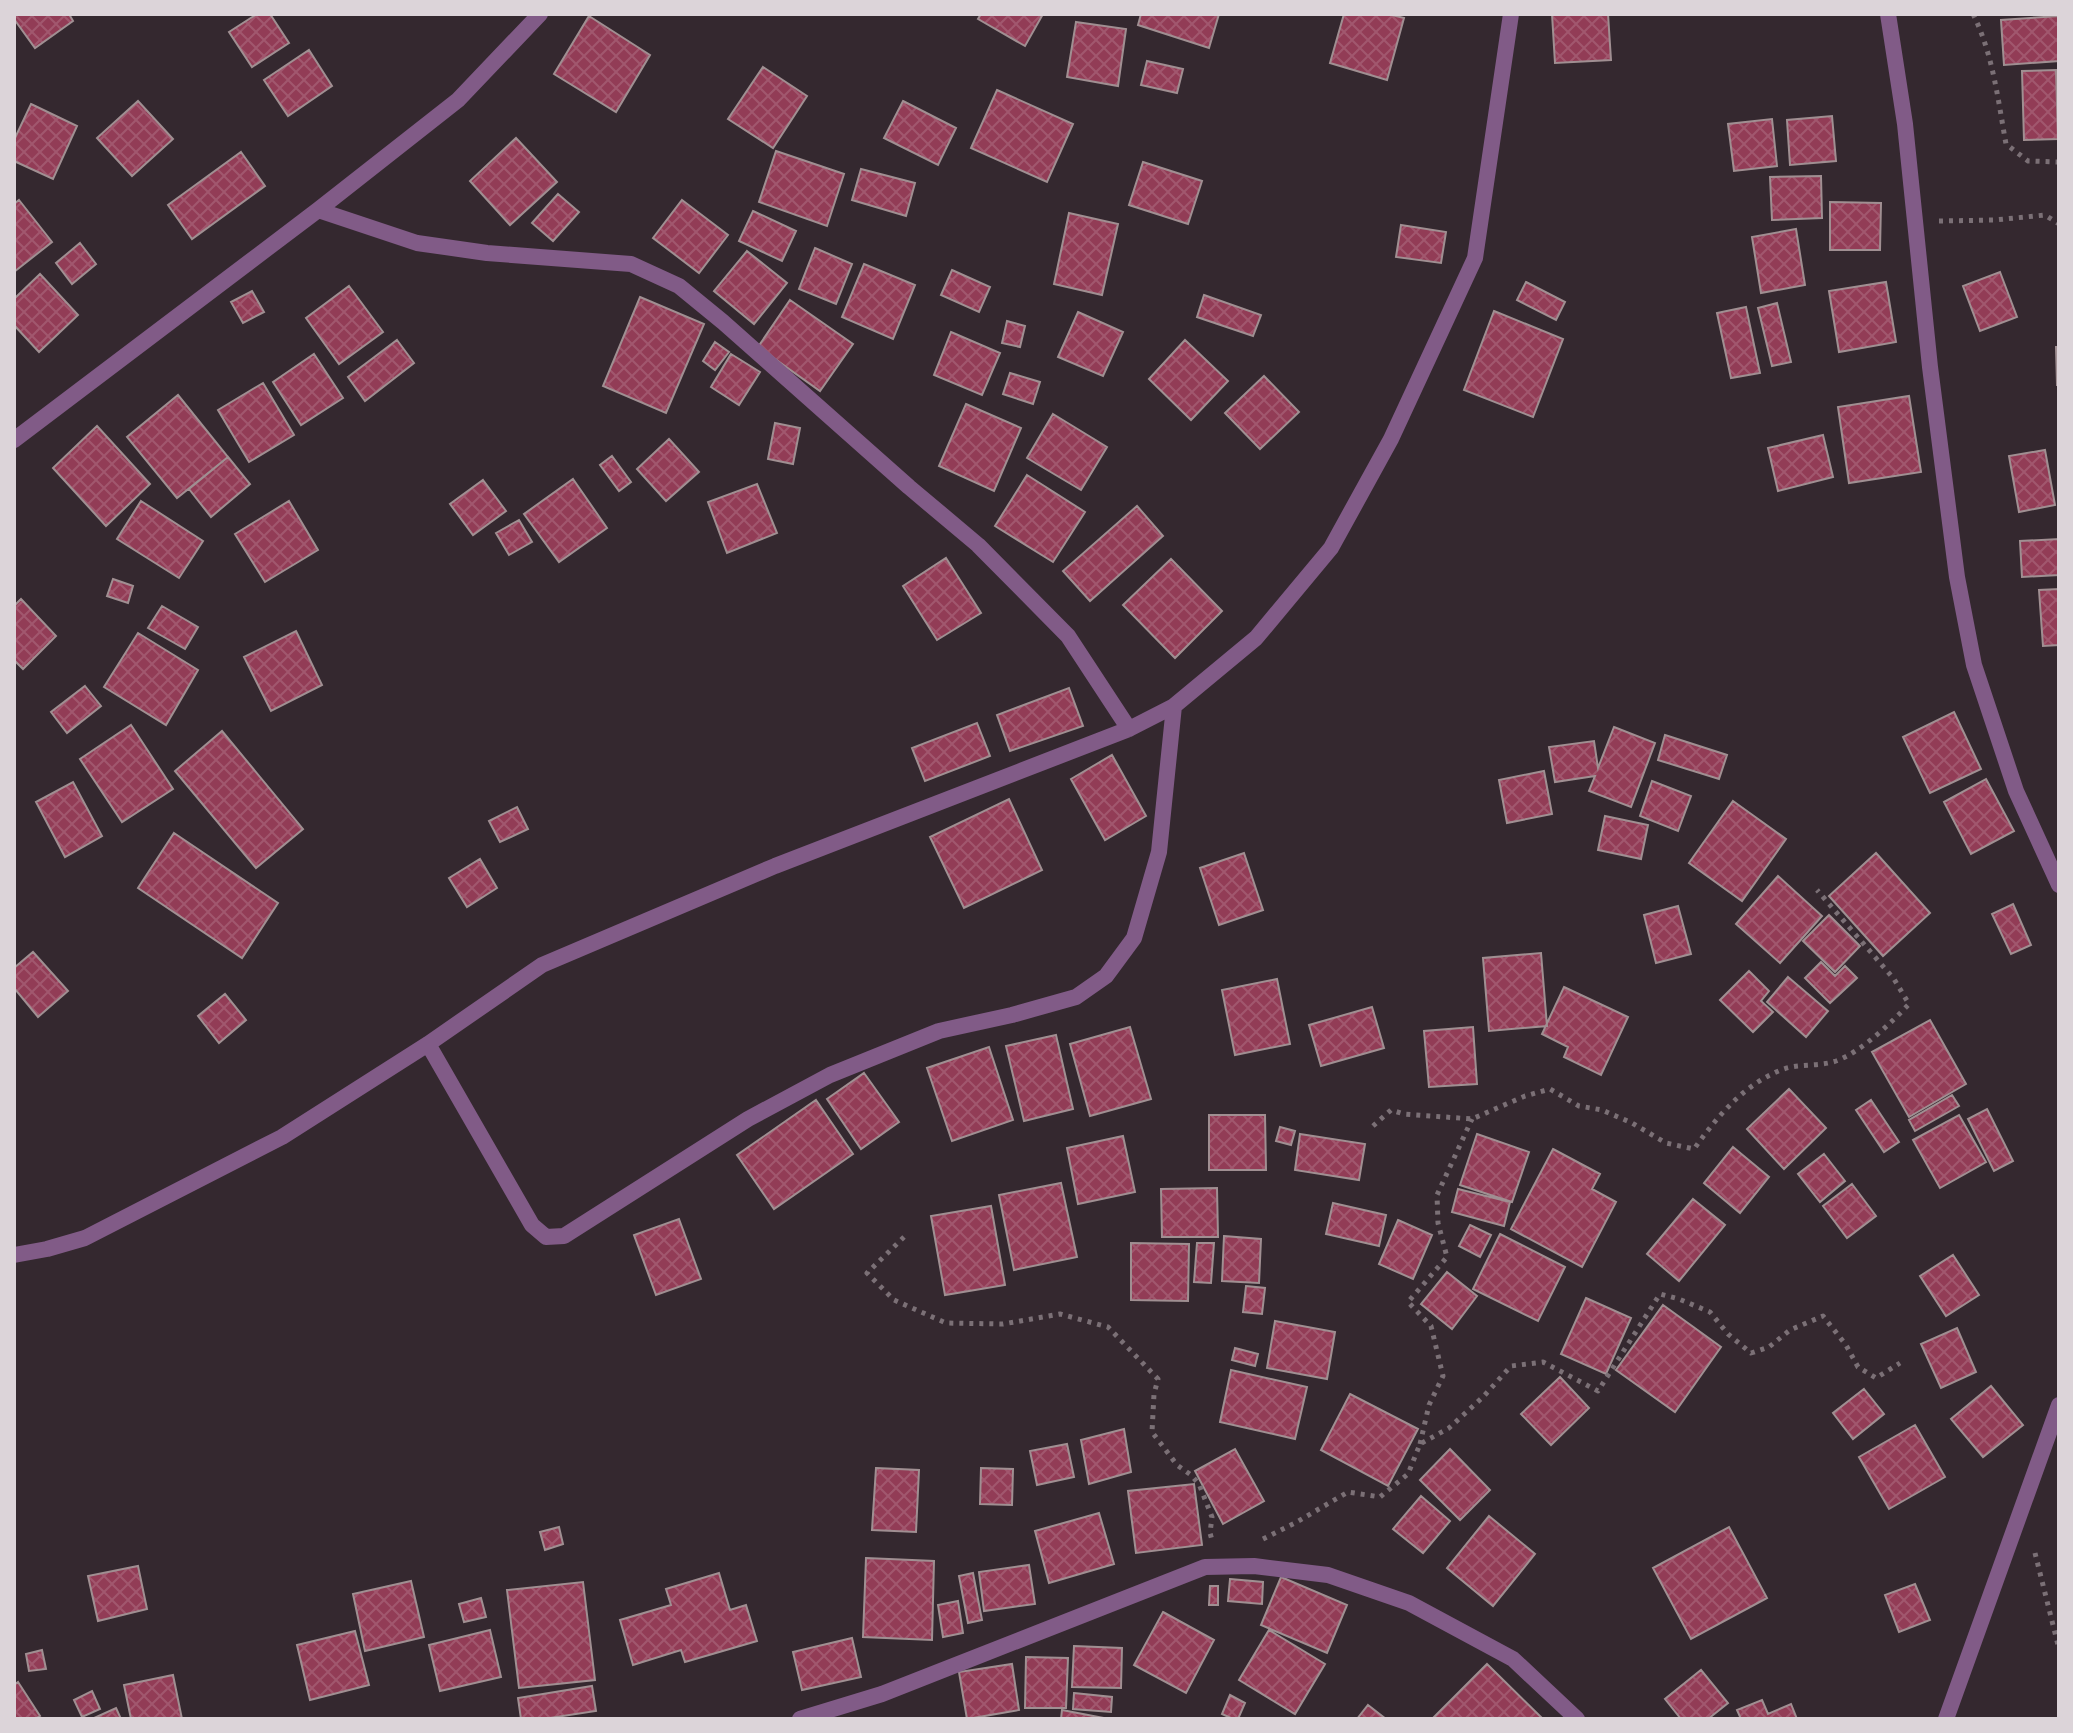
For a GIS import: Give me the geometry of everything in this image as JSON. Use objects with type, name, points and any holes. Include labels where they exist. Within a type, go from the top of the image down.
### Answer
[{"type":"street","points":[[14,440],[458,100],[540,14]]},
{"type":"street","points":[[14,1255],[85,1238],[282,1137],[428,1044],[542,965],[775,866],[1129,729],[1174,706],[1256,638],[1331,548],[1391,439],[1475,258],[1511,14]]},
{"type":"street","points":[[1888,14],[1905,124],[1930,367],[1955,562],[1974,665],[2016,791],[2059,885]]},
{"type":"street","points":[[318,210],[417,243],[487,253],[631,264],[679,286],[978,545],[1068,636],[1129,729]]},
{"type":"street","points":[[428,1044],[532,1225],[546,1237],[564,1236],[748,1119],[830,1075],[939,1031],[1076,997],[1106,976],[1134,938],[1159,852],[1174,706]]},
{"type":"street","points":[[1946,1719],[2059,1405]]},
{"type":"street","points":[[800,1719],[882,1694],[1205,1567],[1254,1566],[1328,1575],[1409,1603],[1513,1659],[1577,1719]]},
{"type":"path","points":[[1973,14],[1981,31],[1995,83],[2006,144],[2028,161],[2059,162]]},
{"type":"path","points":[[1916,221],[1995,220],[2045,215],[2059,224]]},
{"type":"path","points":[[1373,1126],[1391,1110],[1404,1114],[1472,1119],[1525,1096],[1550,1089],[1579,1106],[1602,1110],[1632,1123],[1666,1143],[1694,1149],[1715,1121],[1752,1085],[1783,1069],[1837,1061],[1862,1046],[1909,1004],[1894,979],[1817,890]]},
{"type":"path","points":[[1254,1544],[1348,1492],[1380,1497],[1408,1474],[1420,1444],[1429,1405],[1443,1376],[1431,1326],[1408,1302],[1447,1257],[1438,1223],[1437,1195],[1472,1119]]},
{"type":"path","points":[[904,1237],[867,1273],[894,1300],[946,1323],[1003,1324],[1060,1314],[1108,1327],[1158,1379],[1152,1432],[1177,1465],[1199,1484],[1212,1517],[1210,1533],[1218,1561],[1205,1567]]},
{"type":"path","points":[[1420,1444],[1449,1428],[1511,1366],[1543,1362],[1598,1391],[1660,1294],[1710,1312],[1728,1334],[1751,1353],[1769,1347],[1790,1330],[1823,1316],[1846,1345],[1858,1367],[1876,1378],[1900,1363]]},
{"type":"path","points":[[2024,1505],[2059,1649]]},
{"type":"building","points":[[14,14],[69,14],[73,21],[35,48],[14,19]]},
{"type":"building","points":[[257,14],[270,14],[289,43],[252,67],[229,32]]},
{"type":"building","points":[[981,14],[1043,14],[1025,46],[978,19]]},
{"type":"building","points":[[1141,14],[1219,14],[1209,48],[1138,25]]},
{"type":"building","points":[[1344,14],[1388,14],[1404,18],[1387,80],[1330,63]]},
{"type":"building","points":[[1552,14],[1608,14],[1611,60],[1555,63]]},
{"type":"building","points":[[589,16],[650,55],[616,112],[554,74]]},
{"type":"building","points":[[2059,16],[2059,61],[2004,65],[2001,20]]},
{"type":"building","points":[[1076,22],[1126,29],[1118,86],[1067,77]]},
{"type":"building","points":[[309,50],[332,86],[288,116],[264,80]]},
{"type":"building","points":[[1147,61],[1183,69],[1177,93],[1141,85]]},
{"type":"building","points":[[763,67],[807,96],[773,148],[728,119]]},
{"type":"building","points":[[2056,70],[2058,139],[2024,140],[2022,71]]},
{"type":"building","points":[[997,90],[1073,124],[1047,182],[971,148]]},
{"type":"building","points":[[138,101],[173,139],[132,176],[97,138]]},
{"type":"building","points":[[903,101],[956,128],[938,165],[884,138]]},
{"type":"building","points":[[31,104],[77,126],[53,179],[14,161],[14,140]]},
{"type":"building","points":[[1832,116],[1836,161],[1790,165],[1787,120]]},
{"type":"building","points":[[1772,119],[1777,166],[1734,171],[1728,124]]},
{"type":"building","points":[[516,138],[557,182],[510,225],[470,181]]},
{"type":"building","points":[[776,151],[844,174],[827,226],[759,202]]},
{"type":"building","points":[[241,152],[265,186],[192,239],[168,205]]},
{"type":"building","points":[[1143,162],[1202,181],[1188,224],[1129,205]]},
{"type":"building","points":[[861,169],[915,183],[906,216],[852,200]]},
{"type":"building","points":[[1821,176],[1822,218],[1772,220],[1770,177]]},
{"type":"building","points":[[558,194],[579,212],[553,241],[532,223]]},
{"type":"building","points":[[19,200],[52,242],[14,272],[14,204]]},
{"type":"building","points":[[682,200],[728,235],[699,273],[653,238]]},
{"type":"building","points":[[1830,202],[1881,203],[1880,250],[1830,250]]},
{"type":"building","points":[[753,211],[796,231],[782,261],[739,241]]},
{"type":"building","points":[[1069,213],[1118,224],[1102,295],[1054,284]]},
{"type":"building","points":[[1401,225],[1446,232],[1441,263],[1396,257]]},
{"type":"building","points":[[1796,229],[1805,285],[1761,293],[1752,237]]},
{"type":"building","points":[[80,243],[96,264],[72,284],[56,263]]},
{"type":"building","points":[[815,248],[852,264],[836,304],[799,289]]},
{"type":"building","points":[[747,251],[787,283],[754,324],[714,291]]},
{"type":"building","points":[[864,264],[915,285],[893,339],[842,317]]},
{"type":"building","points":[[952,270],[990,287],[979,312],[941,295]]},
{"type":"building","points":[[2000,272],[2017,317],[1980,331],[1963,286]]},
{"type":"building","points":[[40,274],[78,315],[39,352],[14,325],[14,299]]},
{"type":"building","points":[[1526,282],[1565,302],[1556,320],[1517,300]]},
{"type":"building","points":[[1886,282],[1896,342],[1839,352],[1829,291]]},
{"type":"building","points":[[349,286],[383,332],[339,364],[306,318]]},
{"type":"building","points":[[252,291],[264,312],[243,323],[231,302]]},
{"type":"building","points":[[1204,295],[1261,315],[1253,336],[1197,317]]},
{"type":"building","points":[[640,297],[704,324],[666,413],[603,386]]},
{"type":"building","points":[[790,300],[853,344],[820,391],[758,347]]},
{"type":"building","points":[[1777,303],[1791,362],[1772,366],[1758,308]]},
{"type":"building","points":[[1746,307],[1760,373],[1731,378],[1717,313]]},
{"type":"building","points":[[1494,311],[1563,339],[1533,417],[1464,390]]},
{"type":"building","points":[[1078,312],[1123,332],[1103,376],[1058,357]]},
{"type":"building","points":[[1007,321],[1025,326],[1020,347],[1002,343]]},
{"type":"building","points":[[951,332],[1000,353],[982,395],[934,375]]},
{"type":"building","points":[[397,340],[414,363],[365,401],[348,377]]},
{"type":"building","points":[[1185,340],[1228,381],[1191,420],[1149,379]]},
{"type":"building","points":[[715,342],[729,352],[715,370],[703,361]]},
{"type":"building","points":[[2056,347],[2059,347],[2059,385],[2057,385]]},
{"type":"building","points":[[314,354],[343,398],[301,425],[273,382]]},
{"type":"building","points":[[731,354],[760,372],[739,405],[711,387]]},
{"type":"building","points":[[1010,373],[1040,382],[1033,404],[1003,394]]},
{"type":"building","points":[[1264,376],[1299,412],[1260,449],[1225,413]]},
{"type":"building","points":[[263,383],[294,435],[249,462],[218,410]]},
{"type":"building","points":[[178,395],[228,457],[177,498],[127,437]]},
{"type":"building","points":[[1909,396],[1921,472],[1849,483],[1838,407]]},
{"type":"building","points":[[966,404],[1021,428],[994,491],[939,466]]},
{"type":"building","points":[[1053,414],[1107,447],[1081,490],[1027,458]]},
{"type":"building","points":[[775,423],[800,428],[793,464],[768,459]]},
{"type":"building","points":[[97,426],[150,484],[106,526],[53,468]]},
{"type":"building","points":[[1823,435],[1833,477],[1778,491],[1768,448]]},
{"type":"building","points":[[669,439],[699,472],[666,501],[637,469]]},
{"type":"building","points":[[2045,450],[2055,505],[2019,512],[2009,456]]},
{"type":"building","points":[[612,456],[631,482],[619,491],[600,465]]},
{"type":"building","points":[[228,457],[250,484],[211,517],[189,489]]},
{"type":"building","points":[[1027,475],[1085,512],[1053,562],[995,526]]},
{"type":"building","points":[[573,479],[607,528],[559,562],[524,514]]},
{"type":"building","points":[[483,480],[506,511],[473,535],[450,504]]},
{"type":"building","points":[[757,484],[777,533],[727,553],[708,502]]},
{"type":"building","points":[[141,501],[203,541],[179,578],[117,539]]},
{"type":"building","points":[[289,501],[318,550],[265,582],[235,534]]},
{"type":"building","points":[[1137,506],[1163,536],[1090,601],[1063,571]]},
{"type":"building","points":[[519,520],[532,542],[509,555],[496,533]]},
{"type":"building","points":[[2059,539],[2059,575],[2022,577],[2020,541]]},
{"type":"building","points":[[946,558],[981,613],[937,640],[903,586]]},
{"type":"building","points":[[1171,559],[1222,611],[1175,658],[1123,605]]},
{"type":"building","points":[[113,579],[133,586],[128,603],[107,596]]},
{"type":"building","points":[[2059,589],[2059,645],[2043,646],[2039,590]]},
{"type":"building","points":[[21,599],[56,636],[23,669],[14,660],[14,606]]},
{"type":"building","points":[[162,606],[198,627],[185,649],[148,628]]},
{"type":"building","points":[[296,631],[322,685],[271,711],[244,657]]},
{"type":"building","points":[[138,633],[198,670],[166,725],[104,687]]},
{"type":"building","points":[[85,686],[101,706],[67,733],[51,712]]},
{"type":"building","points":[[1069,688],[1083,726],[1010,751],[997,715]]},
{"type":"building","points":[[1954,712],[1981,769],[1930,793],[1903,737]]},
{"type":"building","points":[[977,723],[990,756],[925,781],[912,748]]},
{"type":"building","points":[[131,725],[173,789],[122,822],[80,759]]},
{"type":"building","points":[[1614,727],[1655,743],[1631,807],[1589,791],[1595,776],[1555,782],[1549,747],[1594,741],[1598,768]]},
{"type":"building","points":[[222,731],[303,829],[256,868],[175,771]]},
{"type":"building","points":[[1665,735],[1727,755],[1719,779],[1658,760]]},
{"type":"building","points":[[1112,755],[1146,816],[1105,840],[1071,779]]},
{"type":"building","points":[[1544,771],[1552,814],[1507,823],[1499,780]]},
{"type":"building","points":[[1986,779],[2014,831],[1971,854],[1944,802]]},
{"type":"building","points":[[1652,781],[1691,796],[1678,831],[1640,816]]},
{"type":"building","points":[[73,782],[102,836],[65,857],[36,802]]},
{"type":"building","points":[[1009,799],[1042,870],[964,908],[930,837]]},
{"type":"building","points":[[1733,801],[1786,839],[1742,901],[1689,863]]},
{"type":"building","points":[[517,807],[528,829],[500,842],[489,821]]},
{"type":"building","points":[[1605,816],[1648,825],[1641,859],[1598,850]]},
{"type":"building","points":[[174,833],[278,903],[242,958],[138,888]]},
{"type":"building","points":[[1244,853],[1263,910],[1219,925],[1200,868]]},
{"type":"building","points":[[1876,853],[1930,913],[1883,956],[1829,896]]},
{"type":"building","points":[[480,859],[497,888],[467,907],[449,878]]},
{"type":"building","points":[[1778,876],[1822,916],[1780,963],[1736,924]]},
{"type":"building","points":[[2013,904],[2031,945],[2011,954],[1992,914]]},
{"type":"building","points":[[1678,906],[1691,954],[1656,963],[1644,915]]},
{"type":"building","points":[[1829,915],[1860,946],[1835,972],[1803,941]]},
{"type":"building","points":[[33,952],[68,991],[38,1017],[14,988],[14,968]]},
{"type":"building","points":[[1541,953],[1547,1026],[1489,1031],[1483,958]]},
{"type":"building","points":[[1821,962],[1835,976],[1845,966],[1857,978],[1830,1003],[1805,978]]},
{"type":"building","points":[[1749,971],[1769,991],[1761,1001],[1773,1012],[1753,1032],[1720,1000]]},
{"type":"building","points":[[1788,977],[1828,1011],[1806,1037],[1767,1002]]},
{"type":"building","points":[[1277,979],[1290,1044],[1235,1055],[1222,990]]},
{"type":"building","points":[[1564,987],[1628,1017],[1601,1075],[1564,1057],[1568,1047],[1542,1034]]},
{"type":"building","points":[[225,994],[246,1020],[219,1043],[198,1016]]},
{"type":"building","points":[[1372,1007],[1384,1048],[1321,1066],[1309,1025]]},
{"type":"building","points":[[1930,1020],[1966,1084],[1909,1117],[1872,1052]]},
{"type":"building","points":[[1130,1027],[1151,1099],[1090,1116],[1070,1044]]},
{"type":"building","points":[[1473,1027],[1477,1084],[1429,1087],[1424,1031]]},
{"type":"building","points":[[1056,1035],[1073,1109],[1024,1121],[1006,1046]]},
{"type":"building","points":[[989,1047],[1013,1120],[952,1141],[927,1068]]},
{"type":"building","points":[[864,1073],[899,1122],[861,1149],[827,1099]]},
{"type":"building","points":[[1789,1089],[1826,1128],[1784,1169],[1747,1129]]},
{"type":"building","points":[[1952,1095],[1959,1106],[1915,1131],[1909,1120]]},
{"type":"building","points":[[816,1100],[853,1154],[774,1209],[737,1155]]},
{"type":"building","points":[[1871,1100],[1899,1142],[1884,1152],[1856,1110]]},
{"type":"building","points":[[1987,1109],[2013,1161],[1994,1171],[1968,1119]]},
{"type":"building","points":[[1209,1115],[1265,1115],[1266,1170],[1209,1170]]},
{"type":"building","points":[[1959,1115],[1986,1162],[1940,1188],[1913,1140]]},
{"type":"building","points":[[1280,1127],[1295,1131],[1291,1145],[1276,1141]]},
{"type":"building","points":[[1300,1134],[1365,1144],[1359,1180],[1295,1170]]},
{"type":"building","points":[[1477,1134],[1529,1152],[1512,1202],[1460,1185]]},
{"type":"building","points":[[1123,1136],[1135,1192],[1078,1204],[1067,1148]]},
{"type":"building","points":[[1733,1147],[1769,1177],[1740,1213],[1704,1183]]},
{"type":"building","points":[[1553,1149],[1600,1174],[1592,1189],[1616,1202],[1582,1267],[1511,1229]]},
{"type":"building","points":[[1824,1154],[1845,1181],[1820,1202],[1798,1174]]},
{"type":"building","points":[[1061,1183],[1077,1257],[1014,1270],[999,1195]]},
{"type":"building","points":[[1852,1184],[1876,1216],[1847,1238],[1823,1206]]},
{"type":"building","points":[[1217,1188],[1218,1237],[1162,1237],[1161,1189]]},
{"type":"building","points":[[1458,1189],[1510,1202],[1504,1226],[1452,1212]]},
{"type":"building","points":[[1693,1199],[1725,1225],[1679,1281],[1647,1254]]},
{"type":"building","points":[[1333,1203],[1386,1215],[1379,1246],[1326,1234]]},
{"type":"building","points":[[991,1206],[1005,1285],[945,1295],[931,1216]]},
{"type":"building","points":[[679,1219],[701,1279],[656,1295],[634,1235]]},
{"type":"building","points":[[1398,1220],[1432,1235],[1413,1279],[1379,1264]]},
{"type":"building","points":[[1470,1225],[1491,1235],[1480,1257],[1459,1246]]},
{"type":"building","points":[[1500,1234],[1565,1267],[1538,1321],[1473,1289]]},
{"type":"building","points":[[1224,1236],[1261,1239],[1259,1283],[1222,1281]]},
{"type":"building","points":[[1131,1243],[1189,1244],[1188,1301],[1131,1300]]},
{"type":"building","points":[[1197,1243],[1214,1243],[1211,1283],[1194,1282]]},
{"type":"building","points":[[1953,1255],[1979,1295],[1946,1316],[1920,1276]]},
{"type":"building","points":[[1447,1272],[1477,1296],[1452,1329],[1421,1304]]},
{"type":"building","points":[[1246,1286],[1265,1288],[1262,1314],[1243,1312]]},
{"type":"building","points":[[1586,1298],[1631,1318],[1606,1374],[1561,1354]]},
{"type":"building","points":[[1663,1305],[1721,1347],[1675,1412],[1616,1370]]},
{"type":"building","points":[[1275,1321],[1335,1332],[1327,1379],[1267,1368]]},
{"type":"building","points":[[1957,1328],[1976,1372],[1941,1388],[1921,1344]]},
{"type":"building","points":[[1235,1348],[1258,1354],[1255,1366],[1232,1360]]},
{"type":"building","points":[[1231,1370],[1307,1387],[1295,1439],[1220,1422]]},
{"type":"building","points":[[1560,1377],[1589,1408],[1551,1445],[1521,1414]]},
{"type":"building","points":[[1991,1386],[2023,1425],[1983,1457],[1951,1419]]},
{"type":"building","points":[[1864,1389],[1884,1414],[1853,1439],[1833,1413]]},
{"type":"building","points":[[1350,1394],[1418,1429],[1388,1486],[1321,1450]]},
{"type":"building","points":[[1915,1425],[1945,1477],[1889,1509],[1859,1457]]},
{"type":"building","points":[[1124,1429],[1131,1472],[1089,1484],[1081,1440]]},
{"type":"building","points":[[1067,1444],[1074,1477],[1037,1485],[1030,1451]]},
{"type":"building","points":[[1235,1449],[1264,1501],[1223,1524],[1195,1471]]},
{"type":"building","points":[[1450,1449],[1490,1490],[1460,1520],[1420,1480]]},
{"type":"building","points":[[876,1468],[919,1470],[916,1532],[872,1530]]},
{"type":"building","points":[[981,1468],[1013,1469],[1012,1505],[980,1504]]},
{"type":"building","points":[[1194,1484],[1202,1545],[1136,1553],[1128,1491]]},
{"type":"building","points":[[1421,1496],[1450,1521],[1423,1553],[1393,1529]]},
{"type":"building","points":[[1099,1513],[1114,1564],[1049,1583],[1035,1531]]},
{"type":"building","points":[[1489,1516],[1535,1554],[1493,1606],[1447,1568]]},
{"type":"building","points":[[559,1527],[563,1544],[545,1550],[540,1532]]},
{"type":"building","points":[[1729,1527],[1767,1598],[1691,1639],[1653,1568]]},
{"type":"building","points":[[866,1558],[934,1561],[932,1640],[863,1637]]},
{"type":"building","points":[[1029,1565],[1035,1604],[984,1611],[979,1572]]},
{"type":"building","points":[[138,1566],[147,1609],[98,1621],[88,1576]]},
{"type":"building","points":[[719,1573],[730,1610],[746,1605],[757,1641],[685,1662],[681,1650],[633,1665],[620,1620],[671,1605],[666,1589]]},
{"type":"building","points":[[973,1573],[982,1620],[968,1623],[959,1576]]},
{"type":"building","points":[[1281,1577],[1347,1605],[1327,1653],[1261,1625]]},
{"type":"building","points":[[1230,1579],[1263,1582],[1262,1604],[1228,1601]]},
{"type":"building","points":[[411,1581],[424,1637],[365,1651],[353,1594]]},
{"type":"building","points":[[583,1582],[595,1680],[519,1688],[507,1590]]},
{"type":"building","points":[[1915,1584],[1930,1620],[1899,1632],[1885,1595]]},
{"type":"building","points":[[1210,1586],[1218,1586],[1218,1605],[1209,1605]]},
{"type":"building","points":[[481,1598],[486,1617],[464,1622],[459,1604]]},
{"type":"building","points":[[958,1601],[963,1633],[943,1637],[938,1605]]},
{"type":"building","points":[[1163,1612],[1214,1640],[1186,1693],[1134,1665]]},
{"type":"building","points":[[490,1630],[501,1677],[440,1691],[429,1645]]},
{"type":"building","points":[[1269,1630],[1325,1664],[1295,1714],[1239,1680]]},
{"type":"building","points":[[355,1631],[369,1685],[310,1700],[297,1645]]},
{"type":"building","points":[[852,1638],[861,1677],[802,1690],[793,1652]]},
{"type":"building","points":[[1074,1646],[1122,1648],[1121,1688],[1072,1687]]},
{"type":"building","points":[[42,1650],[46,1669],[29,1671],[26,1654]]},
{"type":"building","points":[[1026,1657],[1068,1658],[1066,1708],[1025,1708]]},
{"type":"building","points":[[1012,1664],[1019,1710],[967,1719],[959,1672]]},
{"type":"building","points":[[1487,1664],[1543,1719],[1432,1719]]},
{"type":"building","points":[[1701,1670],[1728,1703],[1708,1719],[1681,1719],[1665,1699]]},
{"type":"building","points":[[173,1675],[182,1719],[131,1719],[124,1685]]},
{"type":"building","points":[[18,1682],[40,1716],[35,1719],[14,1719],[14,1685]]},
{"type":"building","points":[[592,1686],[596,1711],[521,1719],[518,1698]]},
{"type":"building","points":[[92,1691],[100,1709],[82,1717],[74,1700]]},
{"type":"building","points":[[1074,1693],[1112,1697],[1111,1712],[1073,1709]]},
{"type":"building","points":[[1230,1695],[1245,1703],[1238,1719],[1222,1714]]},
{"type":"building","points":[[1762,1700],[1768,1714],[1791,1704],[1797,1719],[1741,1719],[1737,1710]]},
{"type":"building","points":[[1368,1705],[1386,1719],[1357,1719]]},
{"type":"building","points":[[116,1708],[121,1719],[92,1719]]},
{"type":"building","points":[[1062,1710],[1109,1719],[1061,1719]]}]
